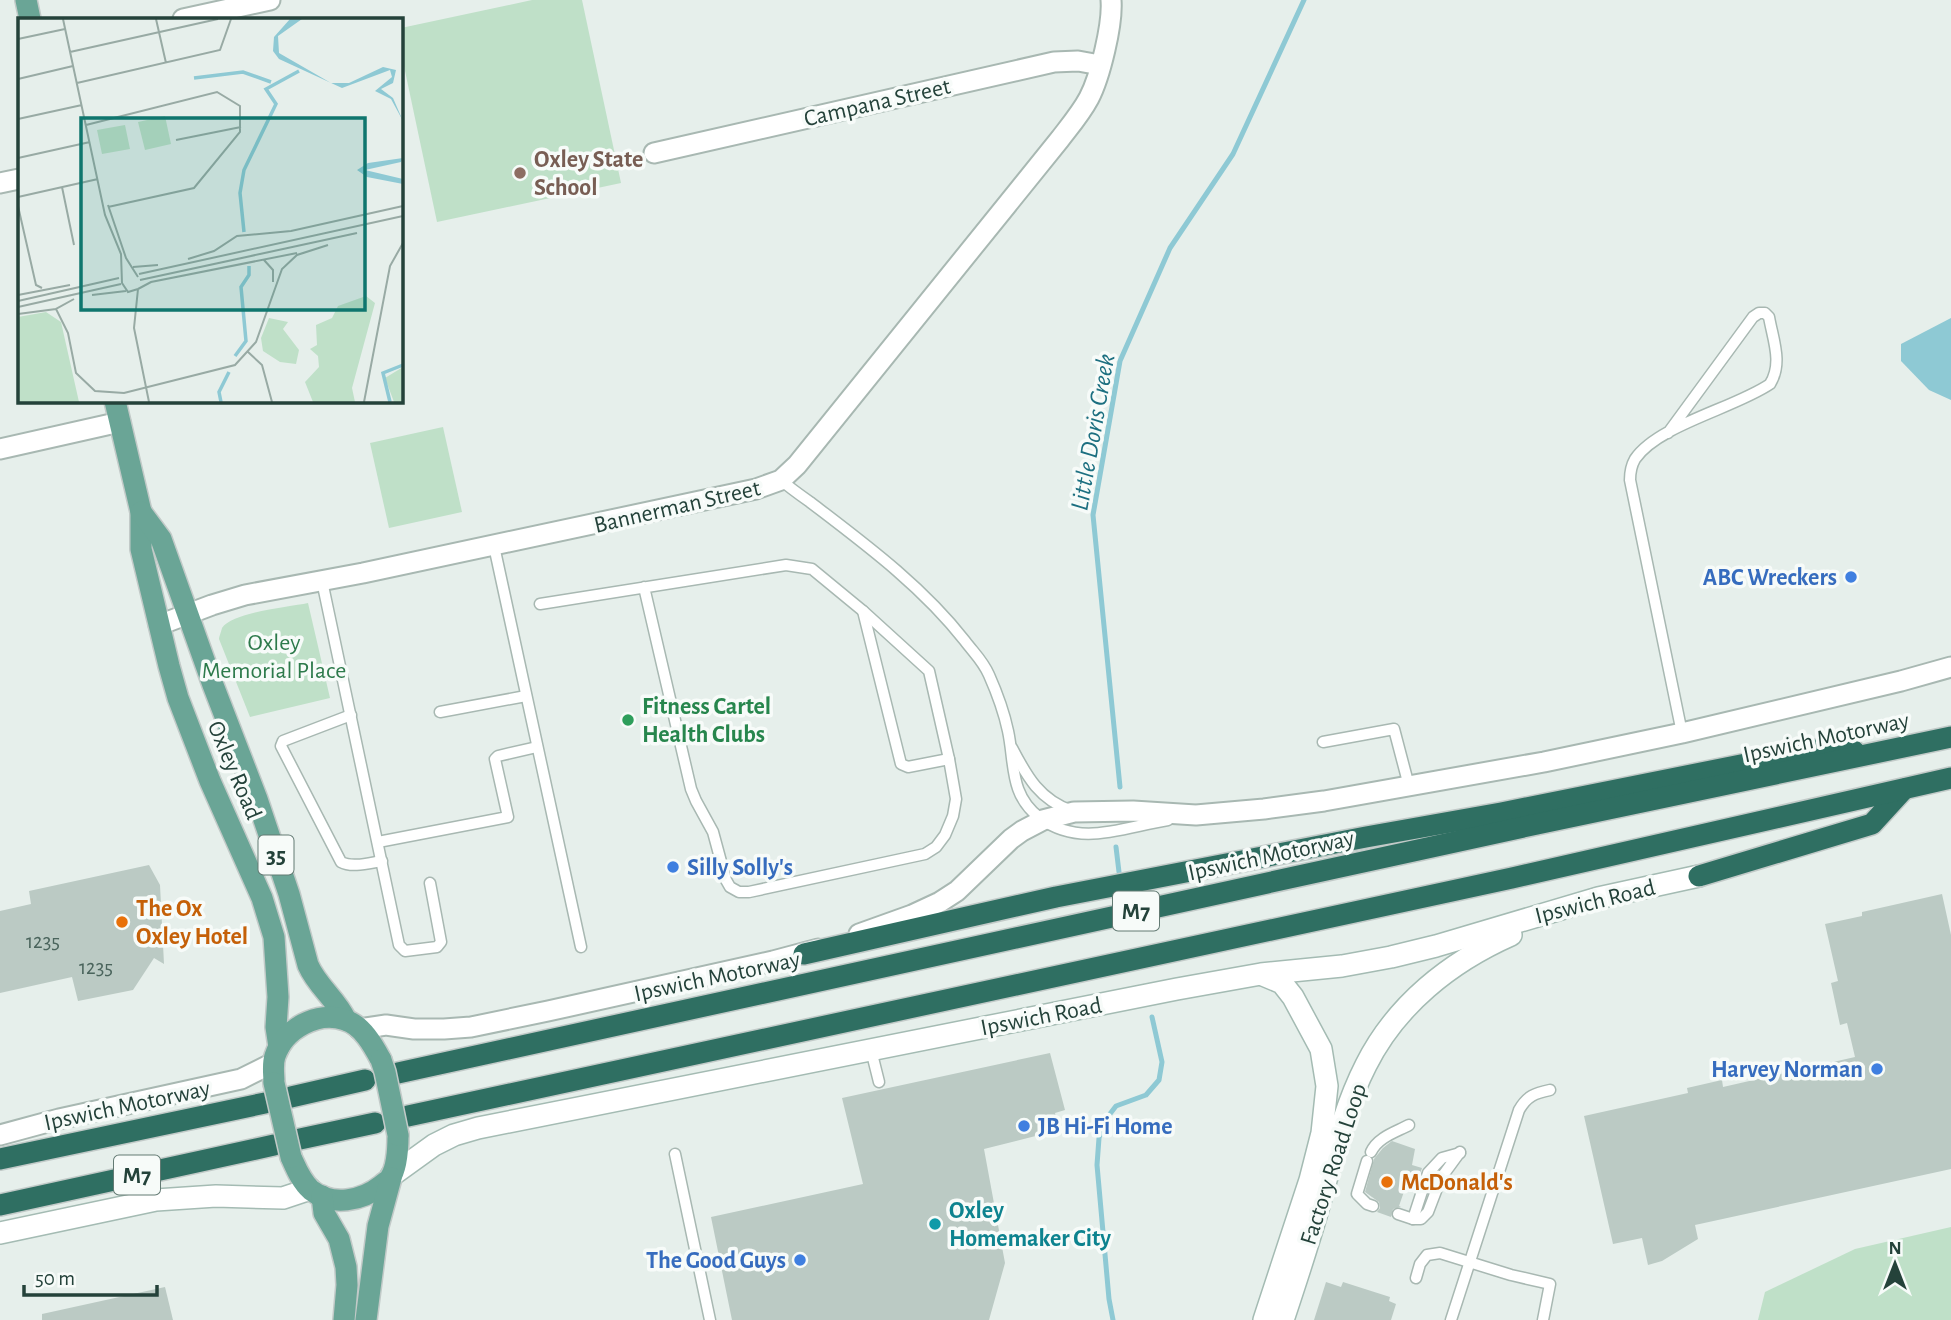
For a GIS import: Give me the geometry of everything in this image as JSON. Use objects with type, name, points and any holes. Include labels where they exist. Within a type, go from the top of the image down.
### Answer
[{"type":"highway","name":"Ipswich Motorway","points":[[398,1073],[1455,842],[1951,737]]},
{"type":"highway","points":[[804,954],[1056,897],[1826,748],[1873,754]]},
{"type":"highway","name":"M7","points":[[408,1115],[1512,878],[1951,778]]},
{"type":"highway","points":[[1699,876],[1872,824],[1904,789]]},
{"type":"highway","points":[[291,1097],[365,1080]]},
{"type":"highway","name":"Ipswich Motorway","points":[[0,1159],[265,1103]]},
{"type":"highway","name":"M7","points":[[0,1205],[288,1147],[375,1123]]},
{"type":"main road","points":[[26,0],[30,18]]},
{"type":"main road","name":"Oxley Road","points":[[115,402],[141,512],[141,549],[172,677],[193,740],[262,898],[274,937],[278,997],[275,1027],[276,1064]]},
{"type":"main road","name":"Oxley Road","points":[[141,512],[160,540],[257,799],[289,894],[312,976],[352,1024]]},
{"type":"main road","name":"Ipswich Road","points":[[391,1177],[434,1145],[454,1135],[478,1128],[1177,989],[1261,974],[1320,969],[1391,957],[1598,898],[1699,876]]},
{"type":"main road","name":"Factory Road Loop","points":[[1283,1320],[1356,1088],[1373,1052],[1402,1012],[1429,985],[1486,946],[1527,929],[1699,876]]},
{"type":"main road","name":"Factory Road Loop","points":[[1261,974],[1282,983],[1293,997],[1321,1049],[1327,1086],[1322,1133],[1310,1180],[1264,1320]]},
{"type":"main road","points":[[276,1064],[288,1034],[309,1021],[335,1018],[352,1024]]},
{"type":"main road","name":"35","points":[[352,1024],[374,1047],[381,1059],[398,1135],[397,1154],[378,1226],[366,1320]]},
{"type":"main road","name":"35","points":[[276,1064],[288,1147],[296,1170],[316,1193],[338,1239],[346,1267],[344,1320]]},
{"type":"main road","points":[[0,1233],[156,1200],[216,1196],[283,1198],[316,1193],[349,1200],[361,1198],[376,1190],[391,1177]]},
{"type":"street","points":[[188,18],[270,0]]},
{"type":"street","name":"Bannerman Street","points":[[159,625],[246,595],[494,546],[756,489],[780,480],[797,465],[1060,139],[1091,94],[1112,15],[1111,0]]},
{"type":"street","name":"Campana Street","points":[[654,153],[1054,62],[1078,61],[1100,65]]},
{"type":"street","points":[[0,183],[18,179]]},
{"type":"street","points":[[0,449],[120,422]]},
{"type":"street","points":[[352,1024],[434,1029],[471,1027],[804,954],[912,915],[940,902],[957,891],[1010,839],[1043,820],[1074,812],[1133,811],[1196,815],[1276,807],[1409,786],[1544,762],[1682,733],[1951,667]]},
{"type":"street","points":[[0,1135],[59,1119],[241,1079],[276,1064]]},
{"type":"lane","points":[[1668,433],[1753,317],[1765,313],[1769,317],[1777,359],[1777,368],[1770,384],[1648,445],[1633,462],[1630,471],[1682,733]]},
{"type":"lane","points":[[780,480],[917,587],[977,653],[989,673],[1000,702],[1016,784],[1031,811],[1059,830],[1075,835],[1093,835],[1196,815]]},
{"type":"lane","points":[[494,546],[581,947]]},
{"type":"lane","points":[[540,604],[644,587],[786,565],[812,569],[929,671],[956,799],[953,816],[936,847],[925,854],[749,892],[740,892],[730,887],[713,832],[691,789],[644,587]]},
{"type":"lane","points":[[322,581],[399,945],[405,951],[436,947],[441,943],[430,883]]},
{"type":"lane","points":[[863,611],[901,764],[908,767],[949,759]]},
{"type":"lane","points":[[440,712],[526,696]]},
{"type":"lane","points":[[351,715],[283,741],[281,746],[341,862],[344,865],[352,865],[382,861]]},
{"type":"lane","points":[[1323,742],[1394,729],[1409,786]]},
{"type":"lane","points":[[1010,744],[1026,775],[1038,790],[1074,812]]},
{"type":"lane","points":[[378,842],[508,817],[495,759],[537,747]]},
{"type":"lane","points":[[872,1050],[879,1082]]},
{"type":"lane","points":[[1451,1320],[1519,1110],[1524,1101],[1535,1093],[1550,1090]]},
{"type":"lane","points":[[1373,1206],[1357,1194],[1369,1156],[1374,1146],[1382,1139],[1409,1125]]},
{"type":"lane","points":[[1398,1214],[1413,1219],[1428,1173],[1441,1158],[1460,1153]]},
{"type":"lane","points":[[675,1154],[710,1320]]},
{"type":"lane","points":[[1416,1278],[1420,1264],[1427,1255],[1440,1252],[1550,1284],[1543,1320]]},
{"type":"green space","points":[[532,0],[582,0],[621,183],[437,222],[402,57],[402,28]]},
{"type":"green space","points":[[443,427],[462,512],[389,528],[370,443]]},
{"type":"green space","name":"Oxley Memorial Place","points":[[308,603],[330,698],[250,717],[219,639],[222,628],[228,622],[249,614]]},
{"type":"green space","points":[[1951,1227],[1951,1320],[1758,1320],[1765,1292],[1855,1249]]},
{"type":"water","points":[[1951,318],[1951,400],[1929,390],[1901,361],[1901,344]]},
{"type":"building","points":[[149,865],[160,885],[164,964],[154,958],[133,990],[78,1001],[72,977],[0,993],[0,911],[31,904],[29,891]]},
{"type":"building","name":"Harvey Norman","points":[[1942,894],[1951,935],[1951,1169],[1695,1225],[1698,1239],[1662,1261],[1648,1265],[1642,1238],[1613,1244],[1584,1116],[1688,1093],[1687,1088],[1722,1080],[1723,1087],[1855,1057],[1847,1023],[1840,1025],[1831,983],[1838,981],[1825,924],[1862,916],[1862,912]]},
{"type":"building","name":"Oxley Homemaker City","points":[[1050,1053],[1065,1110],[1055,1113],[1059,1130],[984,1149],[1005,1263],[989,1320],[732,1320],[711,1217],[863,1184],[842,1098]]},
{"type":"building","name":"McDonald's","points":[[1392,1141],[1415,1149],[1412,1165],[1422,1168],[1417,1183],[1408,1180],[1399,1206],[1401,1207],[1393,1209],[1391,1217],[1377,1212],[1380,1208],[1379,1202],[1365,1192],[1374,1159]]},
{"type":"building","points":[[1326,1282],[1341,1287],[1343,1282],[1390,1297],[1389,1301],[1396,1304],[1391,1320],[1314,1320]]},
{"type":"building","points":[[165,1287],[173,1320],[42,1320],[42,1314]]},
{"type":"waterway","name":"Little Doris Creek","points":[[1120,787],[1093,515],[1120,361],[1170,248],[1233,154],[1304,0]]},
{"type":"waterway","name":"Little Doris Creek","points":[[1116,847],[1119,872]]},
{"type":"waterway","name":"Little Doris Creek","points":[[1113,1320],[1097,1165],[1099,1138],[1103,1123],[1116,1106],[1146,1095],[1159,1080],[1162,1062],[1152,1017]]},
{"type":"place","name":"Oxley State School","points":[[520,173]]},
{"type":"place","name":"ABC Wreckers","points":[[1851,577]]},
{"type":"place","name":"Fitness Cartel Health Clubs","points":[[628,720]]},
{"type":"place","name":"Silly Solly's","points":[[673,867]]},
{"type":"place","name":"The Ox Oxley Hotel","points":[[122,922]]},
{"type":"place","name":"Harvey Norman","points":[[1877,1069]]},
{"type":"place","name":"JB Hi-Fi Home","points":[[1024,1126]]},
{"type":"place","name":"McDonald's","points":[[1387,1182]]},
{"type":"place","name":"Oxley Homemaker City","points":[[935,1224]]},
{"type":"place","name":"The Good Guys","points":[[800,1260]]}]
